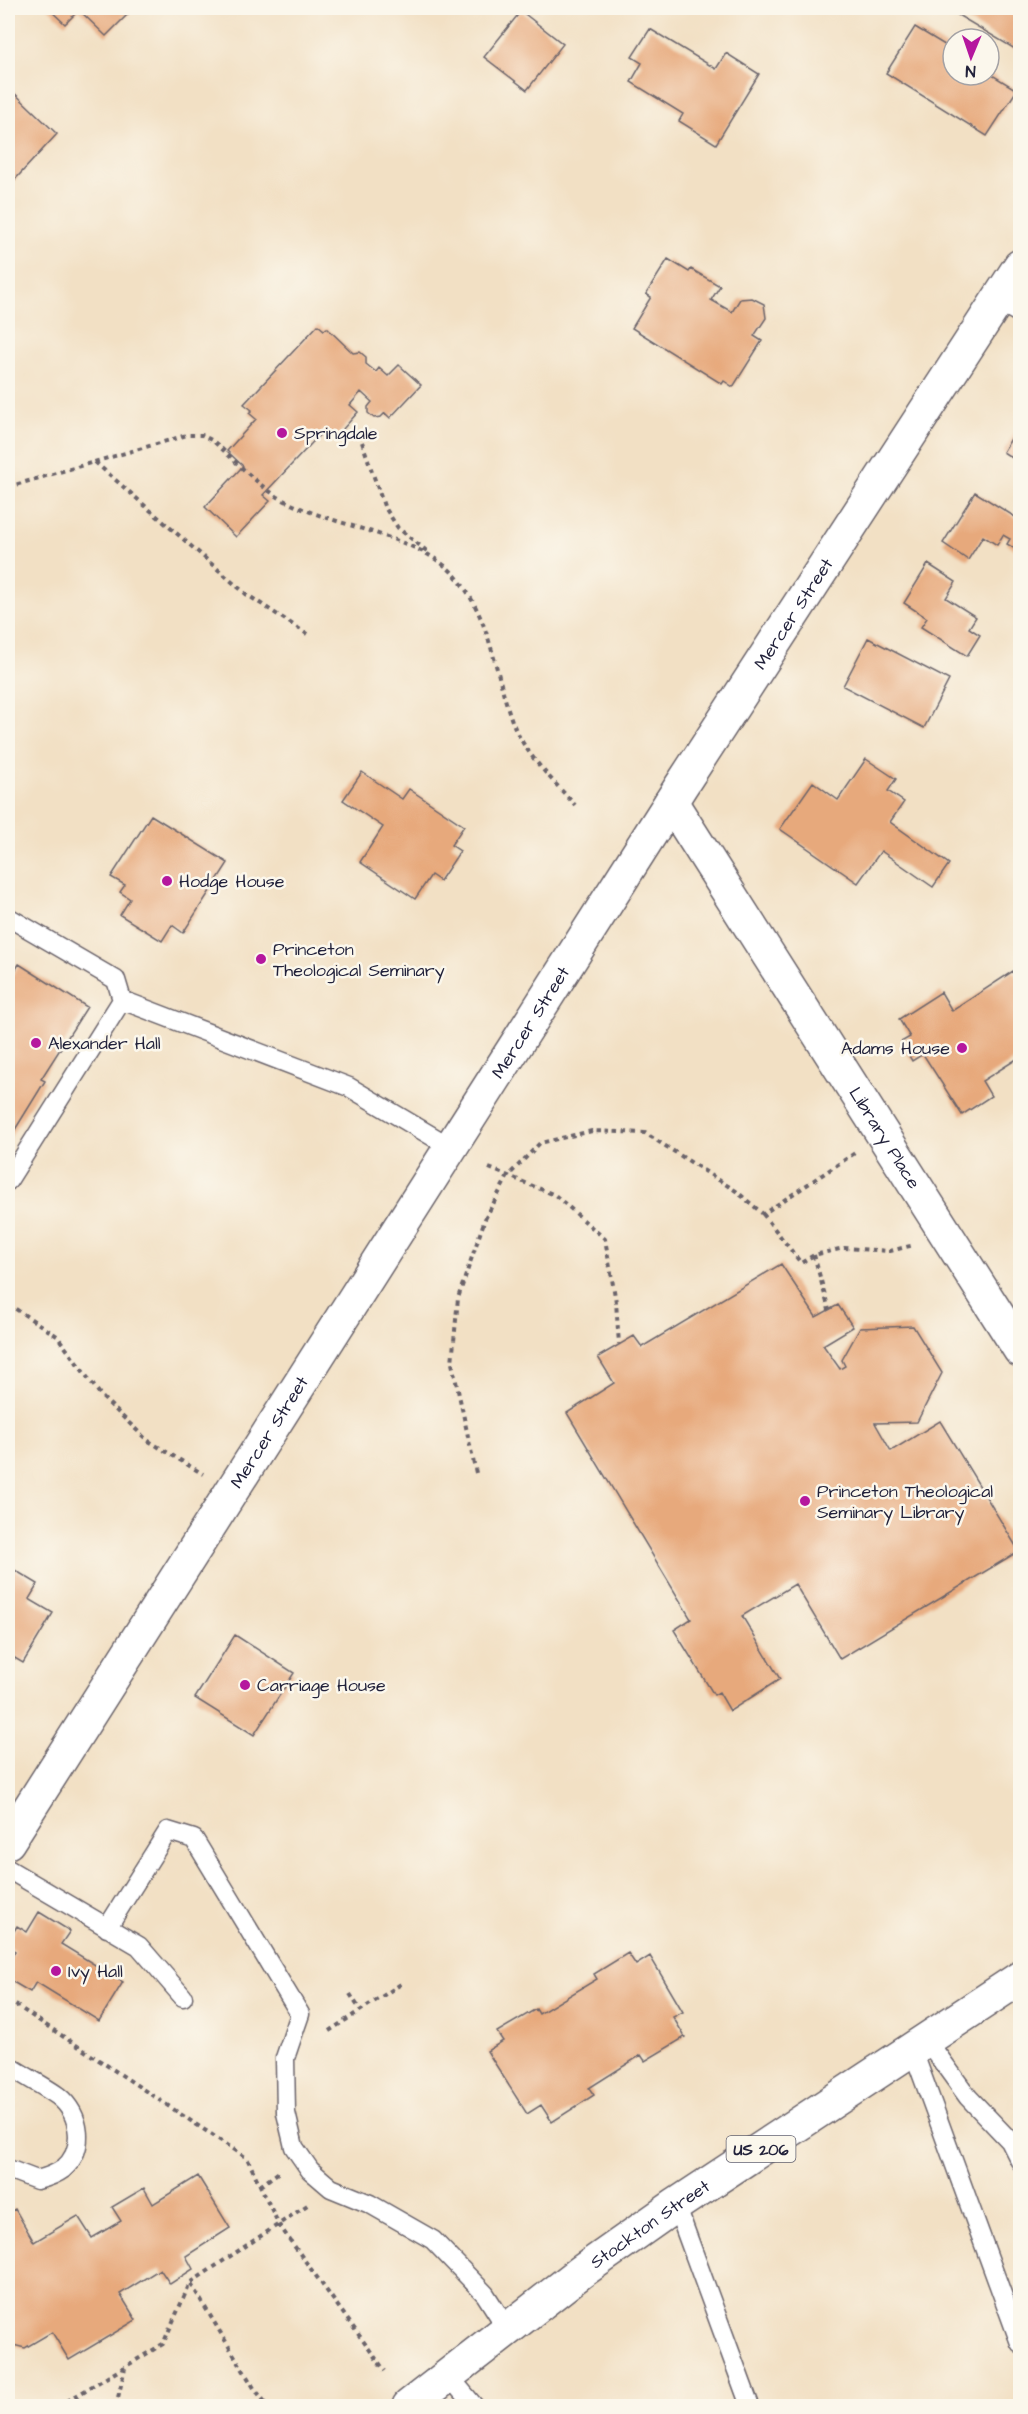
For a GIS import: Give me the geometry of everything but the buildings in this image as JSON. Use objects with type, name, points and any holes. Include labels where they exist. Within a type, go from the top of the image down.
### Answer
[{"type":"main road","name":"Mercer Street","points":[[8,1842],[672,802],[1011,300],[1020,266]]},
{"type":"main road","name":"Library Place","points":[[672,802],[1020,1350]]},
{"type":"main road","name":"Stockton Street","points":[[409,2406],[581,2272],[676,2205],[1020,1978]]},
{"type":"lane","points":[[8,918],[116,980],[122,1000],[8,1181]]},
{"type":"lane","points":[[122,1000],[349,1087],[452,1148]]},
{"type":"lane","points":[[107,1928],[168,1831],[194,1839],[300,2014],[285,2058],[286,2113],[294,2147],[310,2170],[331,2188],[370,2204],[433,2240],[485,2294],[508,2330]]},
{"type":"lane","points":[[8,1869],[139,1946],[183,1997]]},
{"type":"lane","points":[[919,2044],[1010,2141],[1020,2160]]},
{"type":"lane","points":[[919,2044],[1020,2343]]},
{"type":"lane","points":[[8,2068],[14,2069],[58,2096],[67,2105],[78,2127],[77,2149],[73,2158],[62,2170],[37,2180],[8,2169]]},
{"type":"lane","points":[[676,2205],[750,2406]]},
{"type":"lane","points":[[449,2376],[474,2406]]},
{"type":"path","points":[[8,487],[187,435],[202,435],[213,441],[275,495],[308,510],[431,555]]},
{"type":"path","points":[[362,442],[384,506],[398,528],[458,578],[477,610],[491,645],[511,720],[529,754],[575,805]]},
{"type":"path","points":[[95,462],[246,594],[307,634]]},
{"type":"path","points":[[476,1473],[452,1363],[458,1298],[485,1219],[508,1176],[540,1143],[592,1131],[645,1133],[716,1178],[763,1214],[801,1263],[814,1255],[844,1248],[890,1251],[948,1236]]},
{"type":"path","points":[[763,1214],[883,1134]]},
{"type":"path","points":[[489,1168],[555,1195],[605,1239],[616,1302],[619,1344]]},
{"type":"path","points":[[814,1255],[830,1310]]},
{"type":"path","points":[[8,1304],[57,1336],[102,1397],[147,1440],[232,1492]]},
{"type":"path","points":[[328,2031],[401,1984]]},
{"type":"path","points":[[350,1994],[361,2011]]},
{"type":"path","points":[[8,2000],[247,2158],[279,2225],[385,2371]]},
{"type":"path","points":[[59,2406],[163,2344],[190,2283],[331,2188]]},
{"type":"path","points":[[190,2283],[254,2388],[268,2406]]},
{"type":"path","points":[[116,2406],[125,2367]]},
{"type":"place","name":"Springdale","points":[[282,433]]},
{"type":"place","name":"Hodge House","points":[[167,881]]},
{"type":"place","name":"Princeton Theological Seminary","points":[[261,959]]},
{"type":"place","name":"Alexander Hall","points":[[36,1043]]},
{"type":"place","name":"Adams House","points":[[962,1048]]},
{"type":"place","name":"Princeton Theological Seminary Library","points":[[805,1501]]},
{"type":"place","name":"Carriage House","points":[[245,1685]]},
{"type":"place","name":"Ivy Hall","points":[[56,1971]]}]
